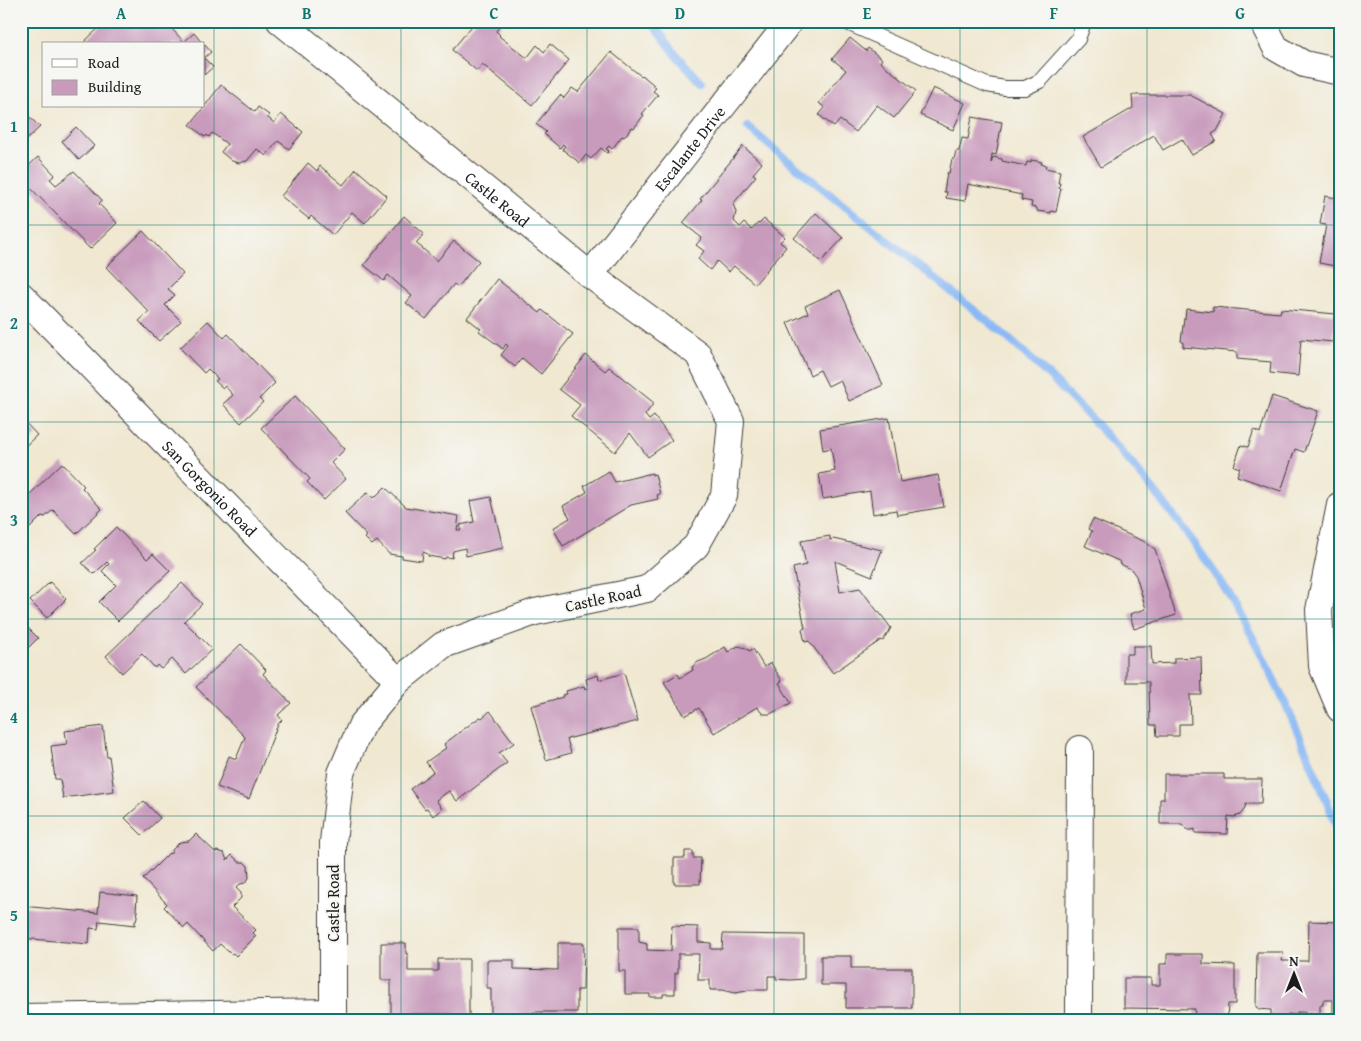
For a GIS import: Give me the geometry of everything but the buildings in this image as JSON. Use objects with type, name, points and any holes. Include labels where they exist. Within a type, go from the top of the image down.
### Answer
[{"type":"street","name":"Castle Road","points":[[280,21],[590,275],[698,354],[731,421],[724,496],[696,546],[647,589],[534,612],[443,645],[398,681],[361,726],[341,773],[333,842],[333,1016]]},
{"type":"street","name":"Escalante Drive","points":[[590,275],[790,21]]},
{"type":"street","points":[[1262,21],[1276,48],[1304,64],[1340,72]]},
{"type":"street","name":"San Gorgonio Road","points":[[21,294],[398,681]]},
{"type":"street","points":[[1340,505],[1319,610],[1322,666],[1340,709]]},
{"type":"street","points":[[1079,1020],[1080,749]]},
{"type":"street","points":[[21,1017],[333,1016]]},
{"type":"lane","points":[[843,21],[987,85],[1004,88],[1024,88],[1040,81],[1078,39],[1082,28],[1082,21]]},
{"type":"waterway","points":[[651,21],[677,56],[702,83]]},
{"type":"waterway","points":[[748,127],[994,326],[1056,383],[1114,443],[1141,475],[1168,508],[1217,576],[1253,638],[1300,735],[1340,835]]}]
